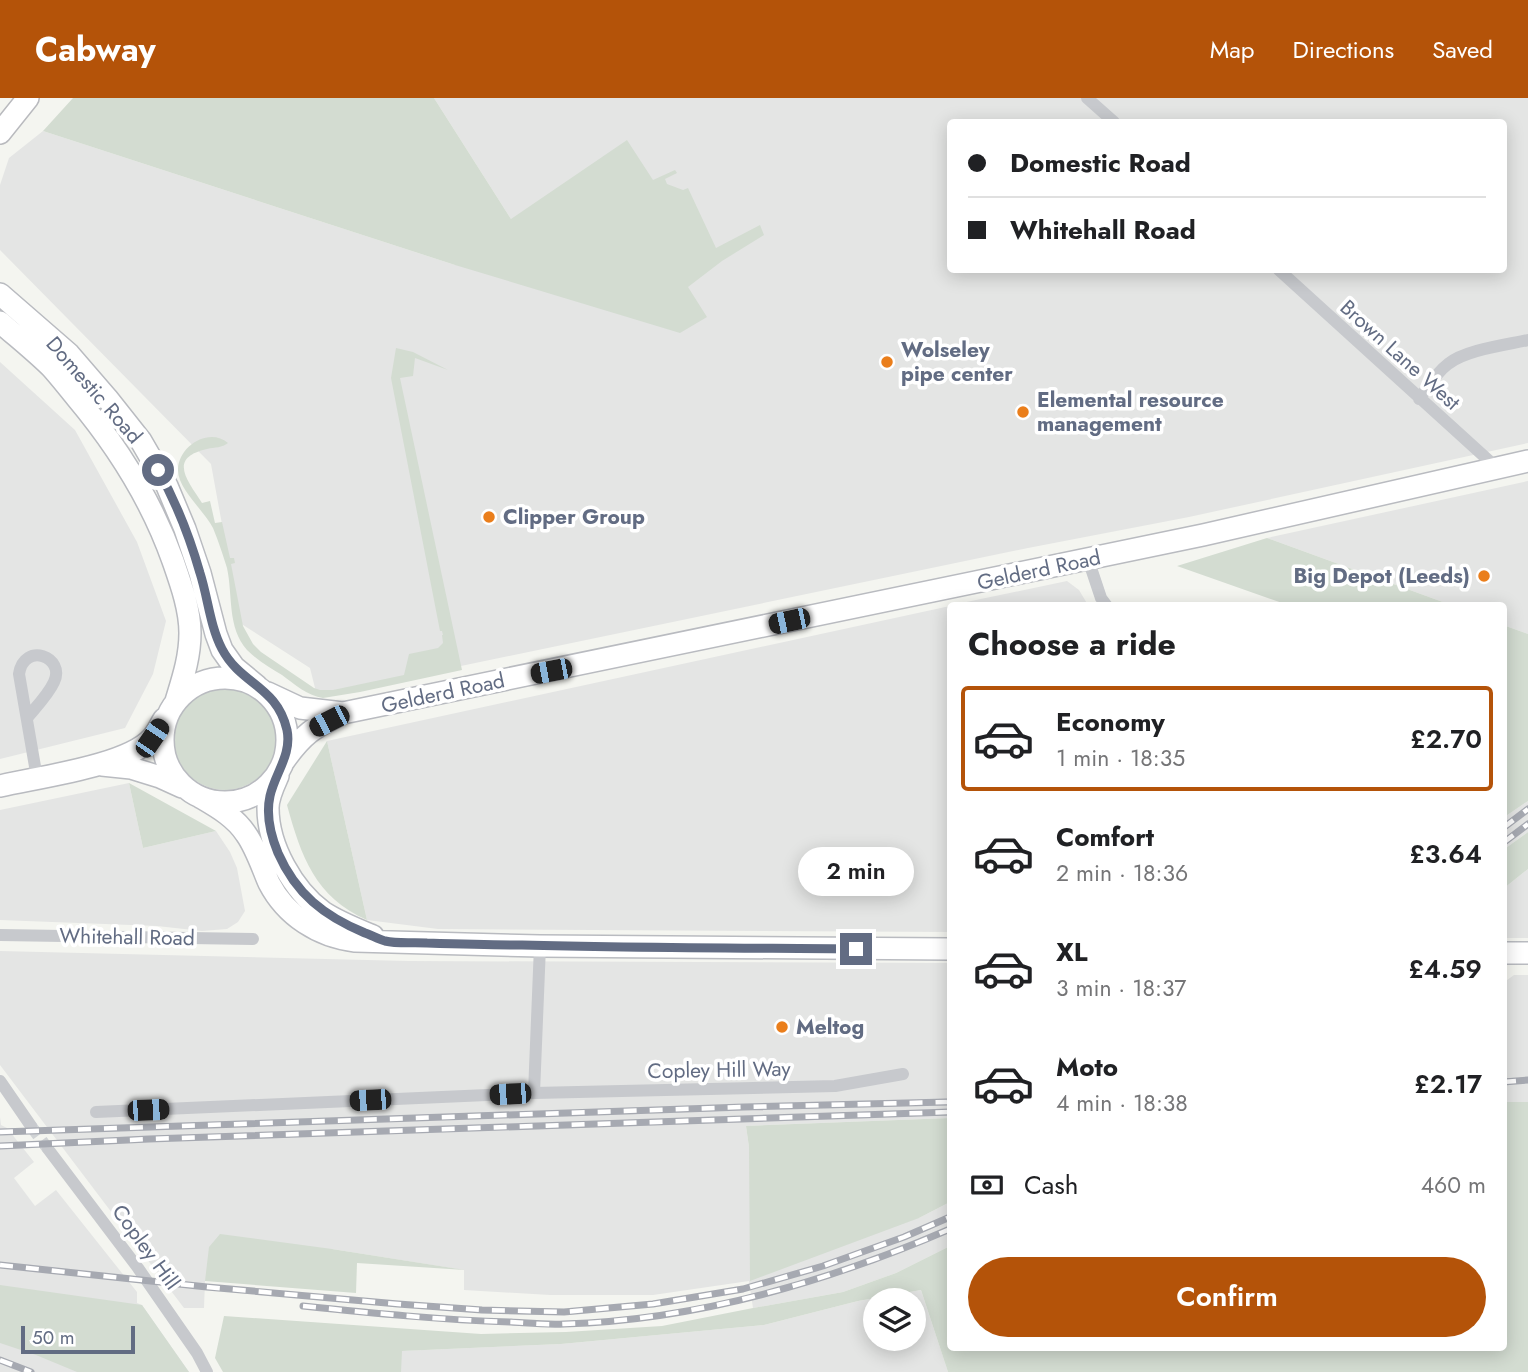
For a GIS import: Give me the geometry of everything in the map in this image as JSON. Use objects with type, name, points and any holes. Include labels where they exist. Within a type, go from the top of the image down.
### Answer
[{"type":"main road","points":[[0,134],[29,98]]},
{"type":"main road","name":"Domestic Road","points":[[0,294],[69,354],[141,441],[167,486],[185,529],[222,650],[234,667],[262,689]]},
{"type":"main road","name":"Domestic Road","points":[[0,322],[51,368],[93,417],[144,493],[164,537],[180,580],[190,631],[186,668],[172,708]]},
{"type":"main road","name":"Gelderd Road","points":[[282,765],[297,743],[314,728],[343,713],[1215,532],[1528,461]]},
{"type":"main road","points":[[0,786],[98,765],[138,749],[152,738],[188,689],[202,681],[220,677],[239,679],[262,689],[275,702],[284,717],[288,734],[287,752],[270,794],[268,808],[278,853],[292,878],[313,904],[356,929],[384,941]]},
{"type":"main road","name":"Gelderd Road","points":[[262,689],[300,708],[343,713]]},
{"type":"main road","points":[[172,708],[163,731],[163,748],[176,779],[233,819],[246,834],[271,887],[298,919],[323,934],[339,939],[540,946],[947,949]]},
{"type":"main road","points":[[98,765],[131,768],[160,777],[214,801],[234,802],[254,795],[269,784],[282,765]]},
{"type":"main road","points":[[1507,953],[1528,953]]},
{"type":"street","points":[[1087,98],[1111,119]]},
{"type":"street","name":"Brown Lane West","points":[[1282,273],[1497,468]]},
{"type":"street","points":[[1419,399],[1448,363],[1464,355],[1528,340]]},
{"type":"street","points":[[1088,559],[1104,602]]},
{"type":"street","points":[[27,718],[51,687],[56,676],[53,664],[44,656],[27,658],[19,674],[37,778]]},
{"type":"street","name":"Whitehall Road","points":[[0,935],[253,939]]},
{"type":"street","points":[[534,1093],[540,946]]},
{"type":"street","name":"Copley Hill Way","points":[[96,1112],[534,1093],[835,1086],[903,1074]]},
{"type":"street","points":[[0,1081],[32,1126]]},
{"type":"street","name":"Copley Hill","points":[[48,1149],[138,1268],[197,1353],[207,1372]]},
{"type":"shaded area","points":[[73,98],[434,98],[511,219],[627,140],[653,180],[675,170],[677,173],[665,179],[667,184],[683,190],[688,188],[716,248],[760,225],[764,235],[722,261],[688,287],[707,317],[680,333],[455,265],[43,131]]},
{"type":"shaded area","points":[[434,98],[1528,98],[1528,443],[1189,517],[317,696],[310,668],[240,623],[211,464],[0,250],[0,185],[9,158],[43,131],[455,265],[511,219]]},
{"type":"shaded area","points":[[396,348],[413,352],[448,370],[415,358],[413,376],[400,378],[462,670],[360,692],[317,697],[259,660],[241,641],[233,621],[227,568],[213,528],[186,492],[178,469],[184,453],[196,441],[212,437],[228,443],[187,458],[184,471],[202,503],[210,501],[215,523],[222,522],[230,558],[234,558],[235,563],[231,564],[243,626],[261,652],[320,690],[333,690],[404,675],[409,654],[438,648],[443,643],[443,635],[440,631],[391,378]]},
{"type":"shaded area","points":[[0,362],[75,430],[137,542],[166,621],[153,674],[125,728],[0,759]]},
{"type":"shaded area","points":[[1528,481],[1528,634],[1507,626],[1507,602],[1443,602],[1267,538]]},
{"type":"shaded area","points":[[1267,538],[1443,602],[1279,602],[1177,566]]},
{"type":"shaded area","points":[[1067,581],[1079,590],[1086,602],[966,602]]},
{"type":"shaded area","points":[[947,607],[947,932],[438,929],[367,920],[327,741]]},
{"type":"shaded area","points":[[1507,626],[1528,634],[1528,801],[1507,815]]},
{"type":"shaded area","points":[[225,688],[244,692],[261,703],[272,720],[276,739],[272,758],[261,775],[244,786],[225,790],[206,786],[189,775],[178,758],[174,739],[178,720],[189,703],[206,692]]},
{"type":"shaded area","points":[[327,741],[367,920],[349,911],[335,899],[313,873],[298,841],[287,805]]},
{"type":"shaded area","points":[[129,783],[143,848],[216,831],[237,868],[245,911],[238,922],[227,929],[202,931],[157,926],[0,920],[0,810]]},
{"type":"shaded area","points":[[129,783],[216,831],[143,848]]},
{"type":"shaded area","points":[[1528,801],[1528,832],[1507,847],[1507,815]]},
{"type":"shaded area","points":[[1528,832],[1528,869],[1507,886],[1507,847]]},
{"type":"shaded area","points":[[1528,869],[1528,938],[1507,938],[1507,886]]},
{"type":"shaded area","points":[[0,951],[408,961],[947,963],[947,1118],[746,1126],[749,1147],[919,1218],[947,1204],[947,1248],[896,1273],[843,1292],[753,1308],[749,1281],[653,1295],[550,1295],[464,1290],[464,1270],[332,1249],[205,1281],[204,1308],[184,1308],[0,1065]]},
{"type":"shaded area","points":[[1514,975],[1528,975],[1528,1102],[1507,1102],[1507,980]]},
{"type":"shaded area","points":[[1507,1102],[1528,1102],[1528,1372],[948,1372],[926,1305],[926,1288],[863,1288],[863,1300],[764,1325],[561,1344],[402,1351],[401,1372],[223,1372],[215,1358],[224,1316],[481,1334],[566,1332],[662,1326],[843,1292],[896,1273],[947,1248],[947,1351],[1507,1351]]},
{"type":"shaded area","points":[[0,1117],[1,1125],[7,1128],[34,1162],[14,1178],[35,1206],[56,1190],[137,1292],[137,1303],[142,1305],[189,1372],[0,1372]]},
{"type":"shaded area","points":[[947,1118],[947,1204],[919,1218],[750,1281],[749,1147],[746,1126]]},
{"type":"shaded area","points":[[220,1234],[465,1270],[357,1263],[356,1293],[205,1281],[209,1247]]},
{"type":"shaded area","points":[[0,1285],[142,1305],[189,1372],[77,1372],[0,1343]]},
{"type":"shaded area","points":[[863,1300],[863,1351],[926,1351],[926,1305],[948,1372],[401,1372],[401,1351],[561,1344],[764,1325]]},
{"type":"tunnel","points":[[31,1126],[48,1149]]},
{"type":"railway","points":[[1507,825],[1528,809]]},
{"type":"railway","points":[[1507,840],[1528,824]]},
{"type":"railway","points":[[1507,1082],[1528,1080]]},
{"type":"railway","points":[[0,1132],[947,1102]]},
{"type":"railway","points":[[0,1146],[947,1112]]},
{"type":"railway","points":[[0,1265],[398,1304],[564,1312],[653,1304],[743,1289],[823,1266],[947,1218]]},
{"type":"railway","points":[[303,1306],[537,1324],[614,1321],[712,1306],[810,1281],[947,1230]]},
{"type":"railway","points":[[0,1360],[31,1372]]},
{"type":"place","name":"Wolseley pipe center","points":[[887,362]]},
{"type":"place","name":"Elemental resource management","points":[[1023,412]]},
{"type":"place","name":"Clipper Group","points":[[489,517]]},
{"type":"place","name":"Big Depot (Leeds)","points":[[1484,576]]},
{"type":"place","name":"Meltog","points":[[782,1027]]},
{"type":"route","points":[[158,470],[185,529],[222,650],[234,667],[267,693],[284,717],[288,734],[287,752],[270,794],[268,808],[271,829],[278,853],[292,878],[313,904],[324,912],[384,941],[540,946],[856,949]]}]
